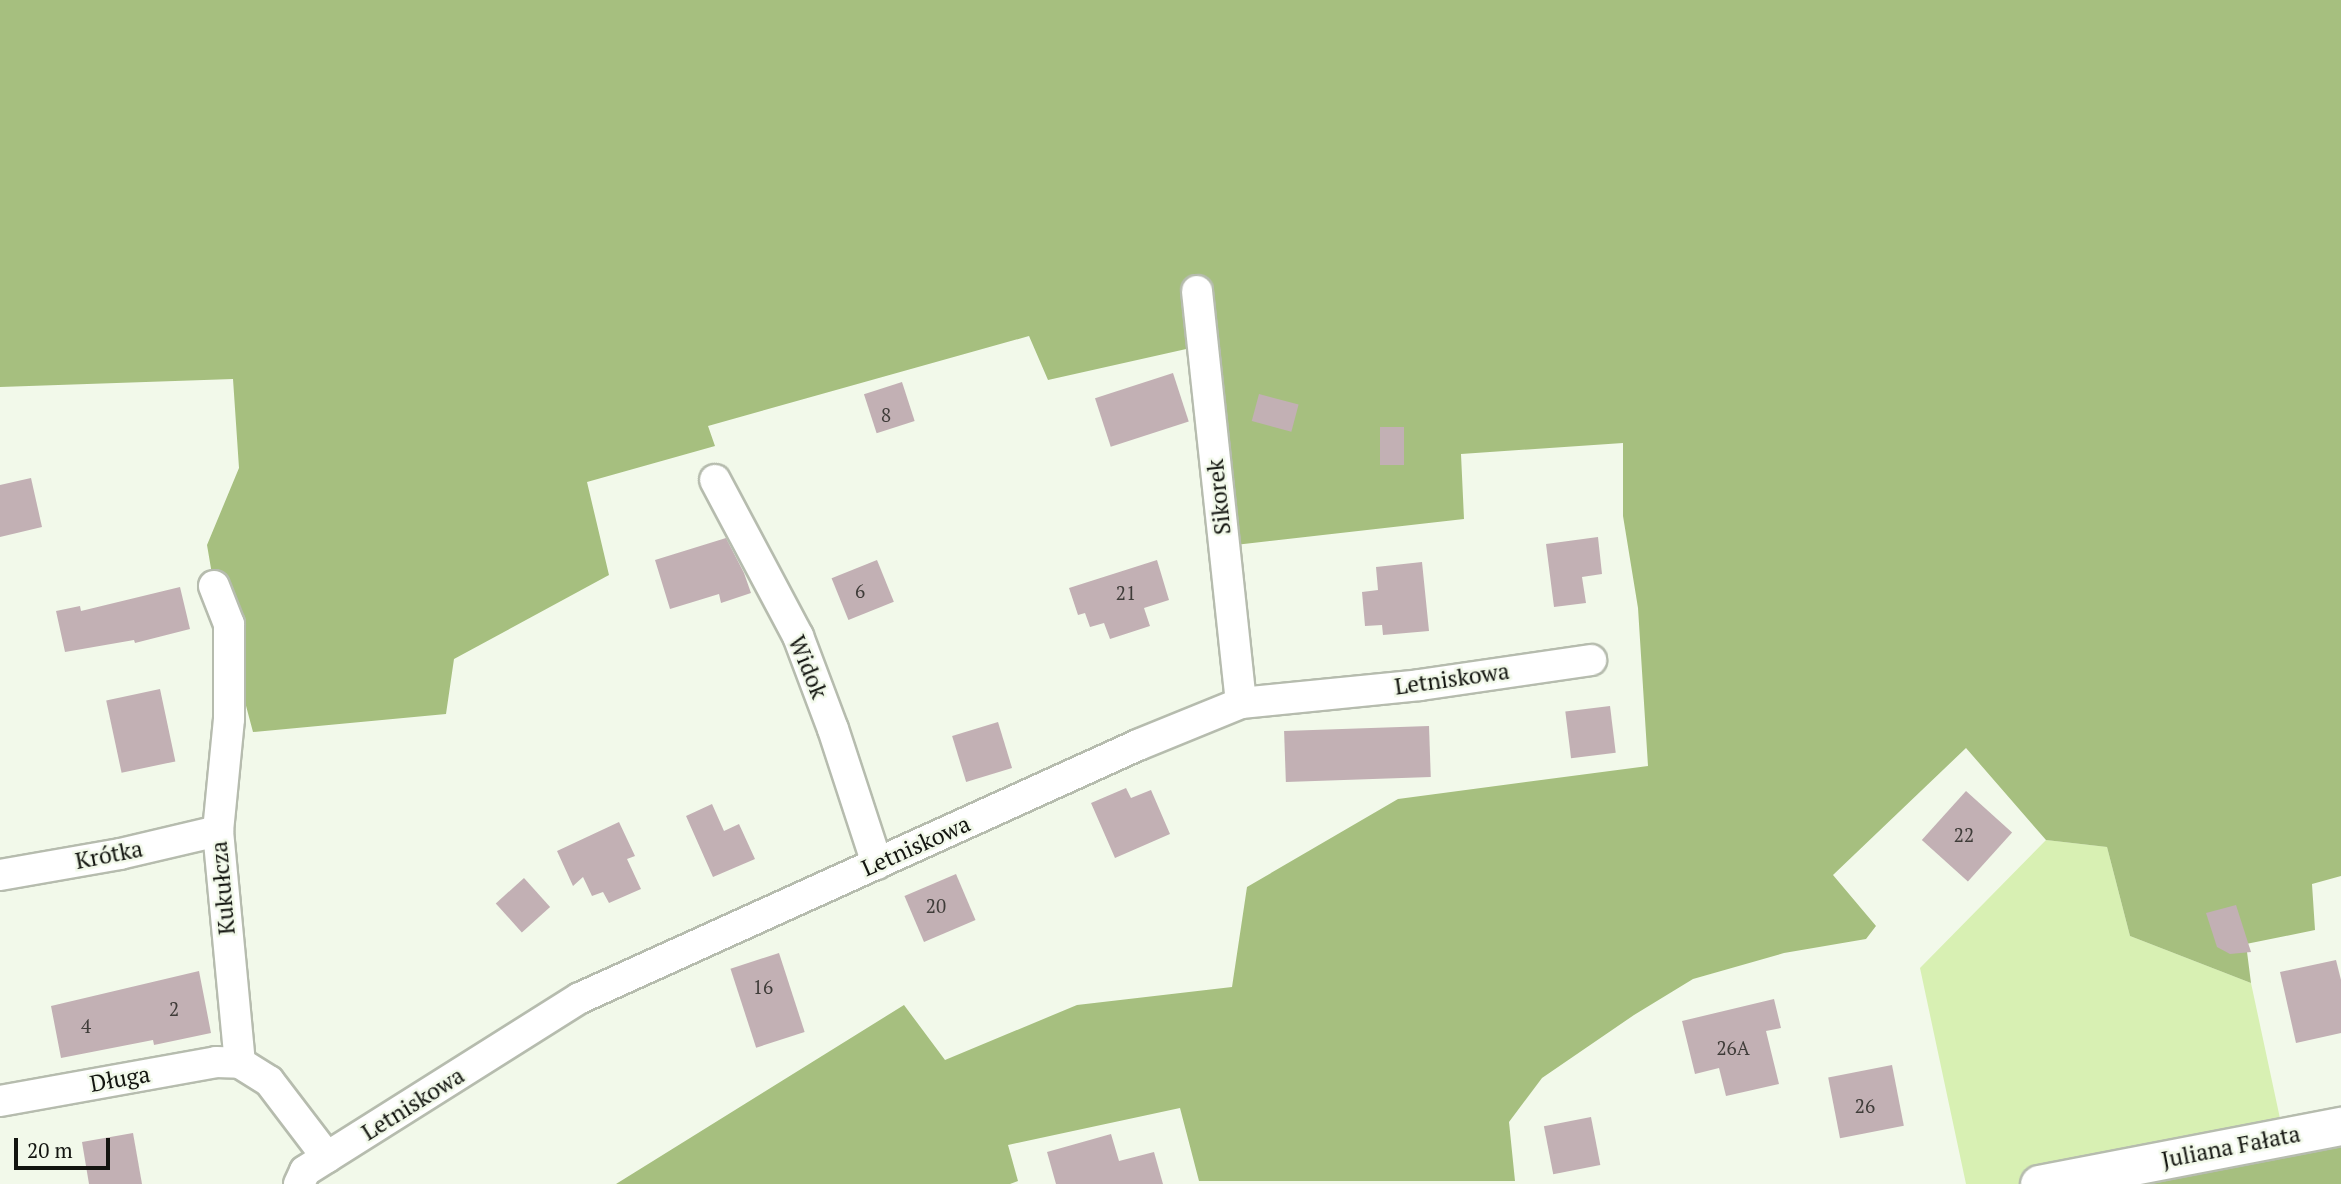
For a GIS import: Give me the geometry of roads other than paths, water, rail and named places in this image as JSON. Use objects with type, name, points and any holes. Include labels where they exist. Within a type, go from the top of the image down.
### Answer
[{"type":"street","name":"Sikorek","points":[[1197,291],[1241,703]]},
{"type":"street","name":"Widok","points":[[715,480],[797,636],[833,729],[877,864]]},
{"type":"street","name":"Kukułcza","points":[[214,586],[229,624],[229,719],[218,831],[240,1063]]},
{"type":"street","name":"Letniskowa","points":[[299,1184],[305,1171],[580,998],[1138,745],[1241,703],[1420,685],[1591,660]]},
{"type":"street","name":"Krótka","points":[[0,875],[120,853],[218,831]]},
{"type":"street","name":"Długa","points":[[0,1101],[216,1062],[240,1063]]},
{"type":"street","points":[[240,1063],[269,1081],[327,1157]]},
{"type":"street","name":"Juliana Fałata","points":[[2039,1184],[2341,1126]]}]
